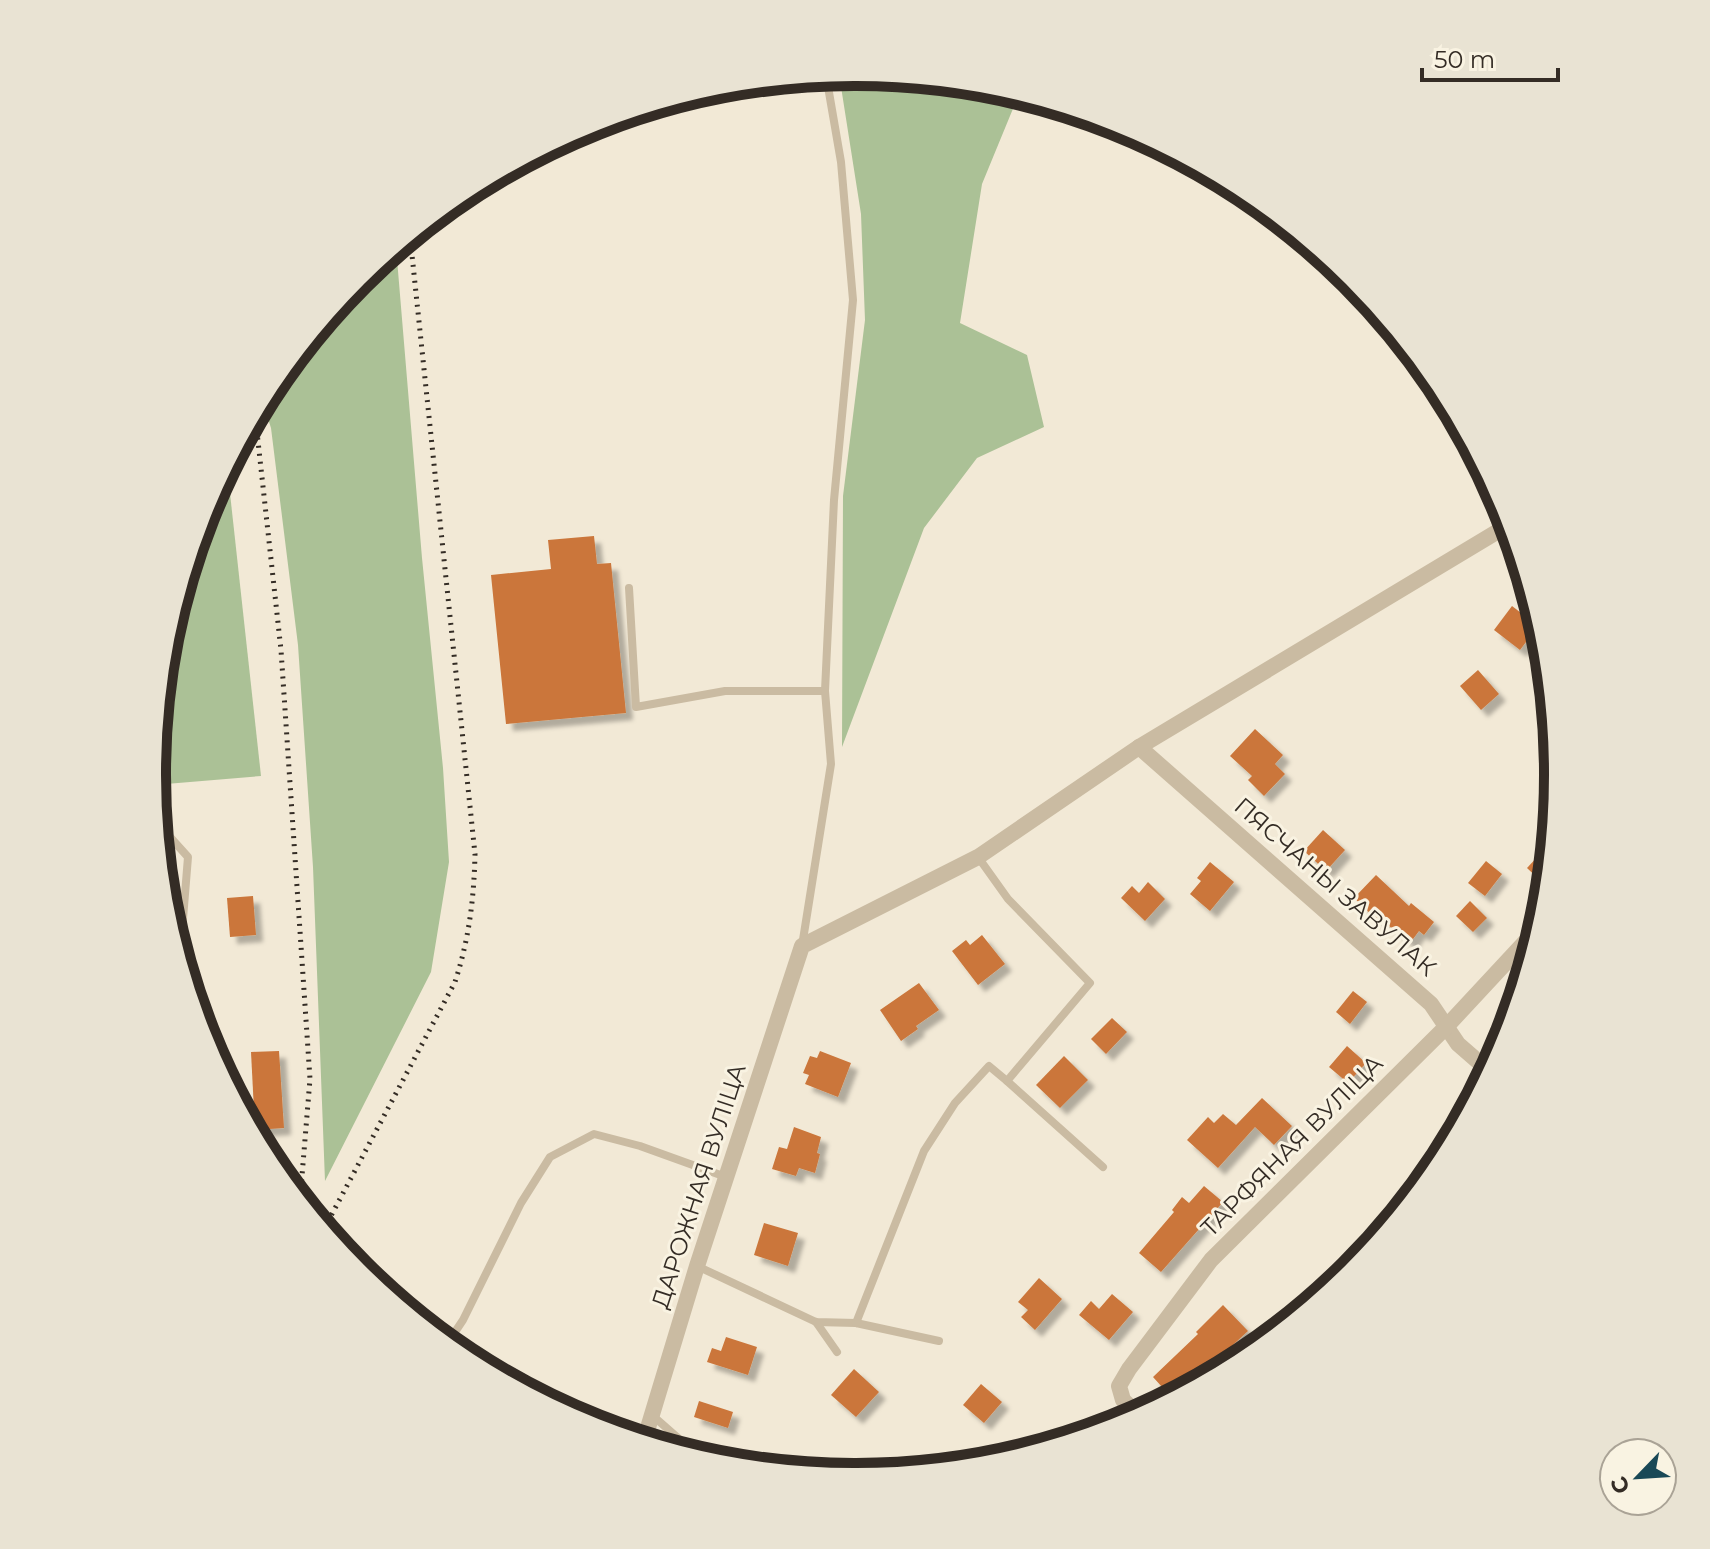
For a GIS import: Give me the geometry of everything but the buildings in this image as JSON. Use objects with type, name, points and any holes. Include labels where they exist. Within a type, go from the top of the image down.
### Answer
[{"type":"street","points":[[802,946],[978,857],[1139,747],[1499,531]]},
{"type":"street","name":"ПЯСЧАНЫ ЗАВУЛАК","points":[[1139,747],[1431,1004],[1458,1044],[1480,1063]]},
{"type":"street","name":"ДАРОЖНАЯ ВУЛІЦА","points":[[647,1430],[697,1266],[802,946]]},
{"type":"street","name":"ТАРФЯНАЯ ВУЛІЦА","points":[[1129,1406],[1123,1400],[1119,1386],[1211,1260],[1447,1026],[1522,946]]},
{"type":"lane","points":[[802,946],[831,764],[825,691],[834,500],[853,300],[841,162],[828,87]]},
{"type":"lane","points":[[629,588],[636,707],[725,691],[825,691]]},
{"type":"lane","points":[[170,837],[188,857],[183,921]]},
{"type":"lane","points":[[978,857],[1008,899],[1090,983],[1007,1081]]},
{"type":"lane","points":[[856,1323],[924,1151],[955,1103],[989,1066],[1103,1167]]},
{"type":"lane","points":[[454,1334],[521,1203],[550,1157],[594,1134],[640,1146],[727,1178]]},
{"type":"lane","points":[[697,1266],[816,1322],[856,1323],[939,1341]]},
{"type":"lane","points":[[816,1322],[837,1352]]},
{"type":"lane","points":[[652,1416],[681,1441]]},
{"type":"green space","points":[[841,86],[900,87],[1015,105],[982,184],[960,323],[1027,355],[1044,427],[977,458],[924,528],[842,747],[843,496],[865,320],[861,214]]},
{"type":"green space","points":[[397,261],[449,862],[431,972],[325,1181],[313,867],[298,645],[267,417],[309,355],[337,321]]},
{"type":"green space","points":[[229,488],[261,776],[166,784],[172,685],[180,640],[203,553]]},
{"type":"railway","points":[[329,1219],[455,982],[470,919],[473,887],[475,854],[411,248]]},
{"type":"railway","points":[[257,434],[281,650],[310,1079],[301,1183]]}]
